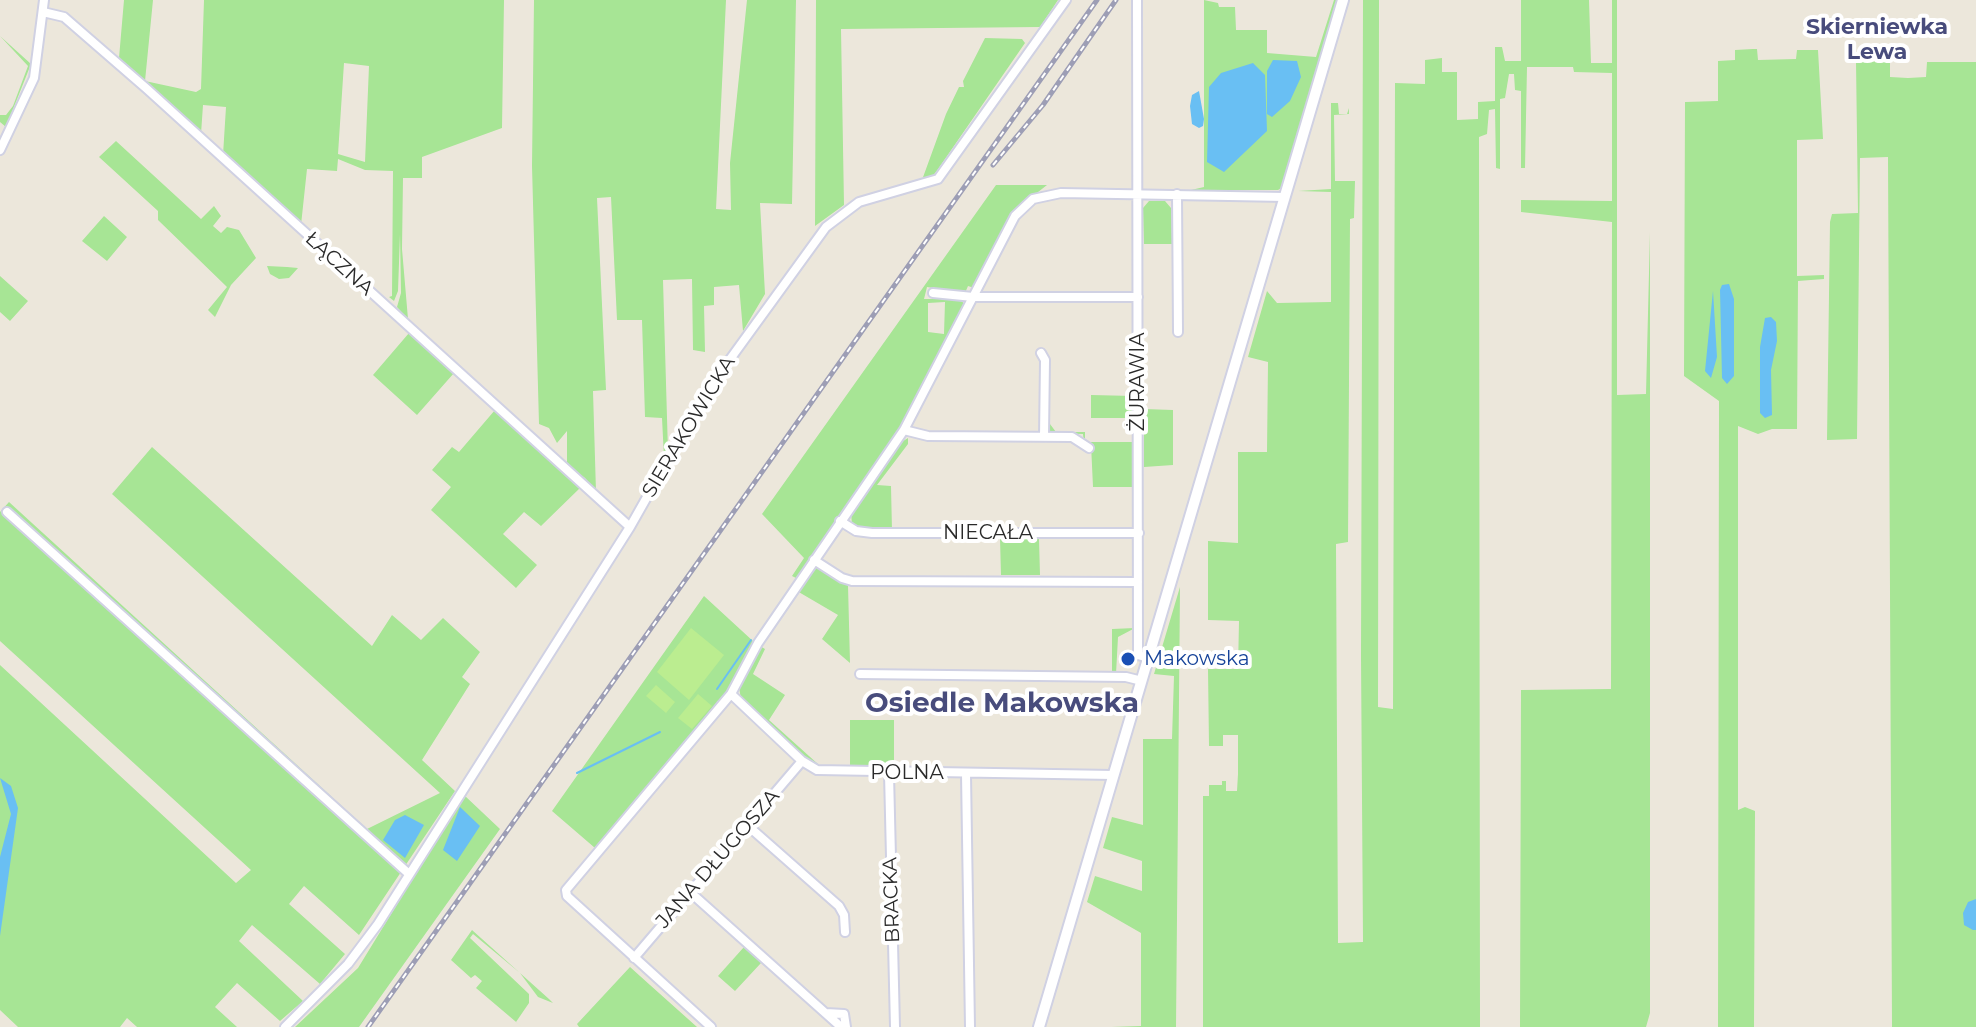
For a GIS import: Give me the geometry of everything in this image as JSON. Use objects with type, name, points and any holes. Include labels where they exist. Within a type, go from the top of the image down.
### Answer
[{"type":"street","points":[[0,150],[34,78],[44,0]]},
{"type":"street","name":"SIERAKOWICKA","points":[[285,1027],[348,964],[378,924],[630,527],[707,391],[826,227],[859,202],[938,179],[1066,0]]},
{"type":"street","name":"ŻURAWIA","points":[[1137,0],[1138,655],[1148,658]]},
{"type":"street","points":[[1039,1027],[1343,0]]},
{"type":"street","name":"ŁĄCZNA","points":[[43,12],[64,17],[147,89],[630,527]]},
{"type":"street","points":[[1127,97],[1138,99]]},
{"type":"street","points":[[711,1027],[567,896],[566,890],[731,694],[749,657],[904,430],[1015,216],[1033,199],[1061,193],[1285,197]]},
{"type":"street","points":[[1177,194],[1178,332]]},
{"type":"street","points":[[933,293],[973,297],[1138,297]]},
{"type":"street","points":[[1041,353],[1045,360],[1044,437]]},
{"type":"street","points":[[904,430],[928,436],[1072,437],[1089,448]]},
{"type":"street","points":[[7,512],[409,874]]},
{"type":"street","name":"NIECAŁA","points":[[840,521],[856,531],[872,533],[1139,533]]},
{"type":"street","points":[[814,560],[852,581],[1138,582]]},
{"type":"street","points":[[860,674],[1126,677],[1142,681]]},
{"type":"street","name":"POLNA","points":[[731,694],[802,761],[812,769],[829,773],[1113,775]]},
{"type":"street","name":"JANA DŁUGOSZA","points":[[634,958],[802,761]]},
{"type":"street","name":"BRACKA","points":[[889,773],[895,1027]]},
{"type":"street","points":[[966,774],[970,1027]]},
{"type":"street","points":[[747,825],[836,903],[844,913],[845,932]]},
{"type":"street","points":[[690,892],[843,1027]]},
{"type":"green space","points":[[124,0],[153,0],[145,81],[196,92],[201,89],[204,0],[504,0],[502,128],[422,157],[422,178],[403,178],[402,249],[408,319],[397,307],[401,293],[400,234],[398,291],[394,301],[389,297],[392,296],[393,171],[365,170],[338,159],[337,171],[307,169],[301,225],[223,155],[226,107],[203,105],[201,134],[119,58]],"holes":[[[344,63],[369,66],[365,162],[338,154]]]},
{"type":"green space","points":[[534,0],[726,0],[716,209],[731,210],[730,163],[747,0],[796,0],[792,204],[760,203],[765,294],[743,331],[739,285],[714,287],[714,305],[704,306],[705,352],[693,350],[692,279],[663,280],[668,452],[664,458],[662,418],[645,417],[642,320],[617,320],[611,197],[597,198],[606,390],[593,391],[596,492],[585,478],[567,465],[567,431],[557,443],[549,428],[539,424],[532,166]]},
{"type":"green space","points":[[816,0],[1058,0],[1040,27],[841,29],[844,205],[815,226]]},
{"type":"green space","points":[[1204,0],[1218,3],[1219,7],[1235,7],[1236,30],[1267,30],[1267,53],[1316,57],[1334,0],[1338,0],[1283,187],[1278,190],[1191,190],[1204,187]]},
{"type":"green space","points":[[1363,0],[1379,0],[1378,707],[1393,709],[1395,83],[1425,84],[1425,60],[1442,58],[1442,72],[1457,72],[1457,120],[1478,119],[1478,102],[1495,101],[1495,47],[1502,47],[1505,61],[1521,61],[1521,0],[1589,0],[1591,63],[1612,63],[1612,0],[1617,0],[1617,395],[1646,394],[1650,232],[1650,1013],[1646,1027],[1520,1027],[1521,690],[1611,689],[1612,222],[1521,212],[1521,200],[1612,201],[1612,73],[1574,72],[1573,67],[1527,67],[1525,168],[1521,168],[1521,91],[1515,90],[1514,74],[1509,74],[1505,98],[1500,99],[1500,169],[1496,168],[1495,109],[1489,110],[1487,134],[1479,137],[1480,1027],[1203,1027],[1203,796],[1209,796],[1209,785],[1222,785],[1222,781],[1226,781],[1226,791],[1237,791],[1238,774],[1238,735],[1223,735],[1223,746],[1209,746],[1208,669],[1238,669],[1239,621],[1208,620],[1208,541],[1238,543],[1238,452],[1267,452],[1268,362],[1248,357],[1267,291],[1277,303],[1331,302],[1331,192],[1298,191],[1331,189],[1331,103],[1338,103],[1339,114],[1347,114],[1349,108],[1349,114],[1334,115],[1335,181],[1355,181],[1354,218],[1350,219],[1348,542],[1336,544],[1338,943],[1363,942]]},
{"type":"green space","points":[[0,36],[31,64],[6,127],[0,122],[0,115],[6,115],[13,106],[28,66]]},
{"type":"green space","points":[[985,38],[1022,39],[1025,43],[936,172],[930,179],[922,180],[946,114],[959,87],[964,87],[963,81]]},
{"type":"green space","points":[[1757,49],[1758,60],[1796,59],[1797,50],[1818,50],[1823,139],[1797,140],[1797,276],[1824,275],[1824,279],[1798,281],[1797,429],[1772,429],[1758,434],[1738,426],[1738,810],[1745,807],[1755,811],[1754,1027],[1718,1027],[1719,401],[1684,376],[1685,102],[1718,101],[1718,61],[1735,60],[1735,50]]},
{"type":"green space","points":[[1856,61],[1890,62],[1890,77],[1908,78],[1926,77],[1927,62],[1976,62],[1976,1027],[1892,1027],[1888,157],[1860,158],[1857,439],[1827,440],[1830,222],[1832,214],[1858,213]]},
{"type":"green space","points":[[116,141],[201,219],[214,206],[221,216],[213,226],[221,233],[227,227],[239,230],[256,258],[231,285],[215,317],[208,310],[227,287],[158,220],[158,211],[99,157]]},
{"type":"green space","points":[[996,185],[1047,185],[1014,211],[974,288],[968,286],[965,293],[927,287],[924,299],[960,299],[965,305],[900,430],[796,578],[792,576],[804,558],[762,514]],"holes":[[[945,302],[944,334],[928,332],[928,303]]]},
{"type":"green space","points":[[1149,201],[1165,201],[1171,208],[1172,244],[1144,244],[1143,208]]},
{"type":"green space","points":[[104,216],[127,237],[107,261],[82,241]]},
{"type":"green space","points":[[267,266],[298,268],[289,278],[279,279],[270,274]]},
{"type":"green space","points":[[0,276],[28,301],[10,321],[0,312]]},
{"type":"green space","points":[[409,333],[454,373],[417,415],[373,375]]},
{"type":"green space","points":[[1091,395],[1134,396],[1134,418],[1091,418]]},
{"type":"green space","points":[[1144,409],[1173,410],[1173,465],[1144,467]]},
{"type":"green space","points":[[495,410],[581,487],[541,526],[524,512],[503,534],[537,565],[516,588],[431,510],[451,487],[432,470],[452,447],[459,452]]},
{"type":"green space","points":[[1047,420],[1056,432],[1085,432],[1085,442],[1135,442],[1134,487],[1093,487],[1091,444],[1084,443],[1083,434],[1050,433]]},
{"type":"green space","points":[[908,438],[908,444],[877,485],[891,486],[892,531],[859,529],[852,525],[851,512],[900,443]]},
{"type":"green space","points":[[152,447],[372,646],[392,615],[421,640],[443,618],[480,652],[462,677],[470,684],[422,760],[455,791],[359,935],[304,886],[289,904],[345,954],[320,984],[252,925],[239,941],[303,1001],[280,1021],[237,983],[215,1007],[237,1027],[137,1027],[127,1018],[120,1027],[18,1027],[0,1010],[0,665],[236,883],[251,870],[0,641],[0,512],[9,502],[367,829],[440,793],[112,494]]},
{"type":"green space","points":[[979,536],[1044,536],[1039,539],[1040,575],[1001,575],[1000,538]]},
{"type":"green space","points":[[816,567],[848,585],[850,663],[822,639],[838,615],[797,591]]},
{"type":"green space","points":[[1180,587],[1176,1027],[1111,1027],[1141,1026],[1141,933],[1087,902],[1095,876],[1142,891],[1142,861],[1103,848],[1112,817],[1143,825],[1143,739],[1172,739],[1174,676],[1154,674]]},
{"type":"green space","points":[[704,596],[754,642],[723,700],[717,701],[716,710],[595,848],[552,811]]},
{"type":"green space","points":[[691,628],[724,655],[689,700],[657,672]]},
{"type":"green space","points":[[1135,628],[1118,637],[1116,674],[1096,673],[1112,671],[1112,629]]},
{"type":"green space","points":[[760,646],[765,649],[753,674],[785,695],[769,720],[819,765],[833,766],[832,769],[810,764],[741,699],[739,687]]},
{"type":"green space","points":[[656,685],[675,702],[666,713],[646,696]]},
{"type":"green space","points":[[698,694],[712,706],[692,729],[678,718]]},
{"type":"green space","points":[[850,720],[894,720],[894,768],[850,765]]},
{"type":"green space","points":[[464,795],[500,829],[359,1027],[295,1027],[358,968]]},
{"type":"green space","points":[[472,930],[520,973],[473,934],[470,938],[529,994],[529,1003],[516,1022],[476,988],[482,981],[475,975],[471,978],[451,960]]},
{"type":"green space","points":[[744,947],[761,963],[735,991],[718,976]]},
{"type":"green space","points":[[630,967],[697,1027],[579,1027],[577,1024]]},
{"type":"green space","points":[[520,973],[549,999],[553,1003],[538,997]]},
{"type":"water","points":[[1273,60],[1297,61],[1301,77],[1290,101],[1272,117],[1267,114],[1267,71]]},
{"type":"water","points":[[1253,63],[1265,75],[1267,131],[1224,172],[1207,162],[1209,87],[1221,73]]},
{"type":"water","points":[[1199,91],[1204,119],[1203,126],[1199,128],[1192,124],[1190,106],[1192,95]]},
{"type":"water","points":[[1729,284],[1734,299],[1734,376],[1727,384],[1722,378],[1720,290],[1722,285]]},
{"type":"water","points":[[1713,291],[1717,357],[1711,378],[1705,371]]},
{"type":"water","points":[[1771,317],[1776,322],[1777,341],[1771,370],[1772,415],[1765,418],[1760,413],[1760,347],[1765,318]]},
{"type":"water","points":[[0,778],[11,786],[18,808],[0,936],[0,857],[11,814]]},
{"type":"water","points":[[460,807],[480,826],[457,861],[443,850]]},
{"type":"water","points":[[405,815],[424,825],[405,858],[383,840],[395,820]]},
{"type":"water","points":[[1976,899],[1976,930],[1973,930],[1964,925],[1963,913],[1968,902]]},
{"type":"waterway","points":[[717,689],[751,640]]},
{"type":"waterway","points":[[577,773],[660,732]]},
{"type":"railway","points":[[368,1027],[1097,0]]},
{"type":"railway","points":[[993,165],[1043,105],[1116,0]]},
{"type":"place","name":"Makowska","points":[[1128,659]]},
{"type":"district","name":"Skierniewka Lewa","points":[[1877,40]]},
{"type":"district","name":"Osiedle Makowska","points":[[1002,704]]}]
